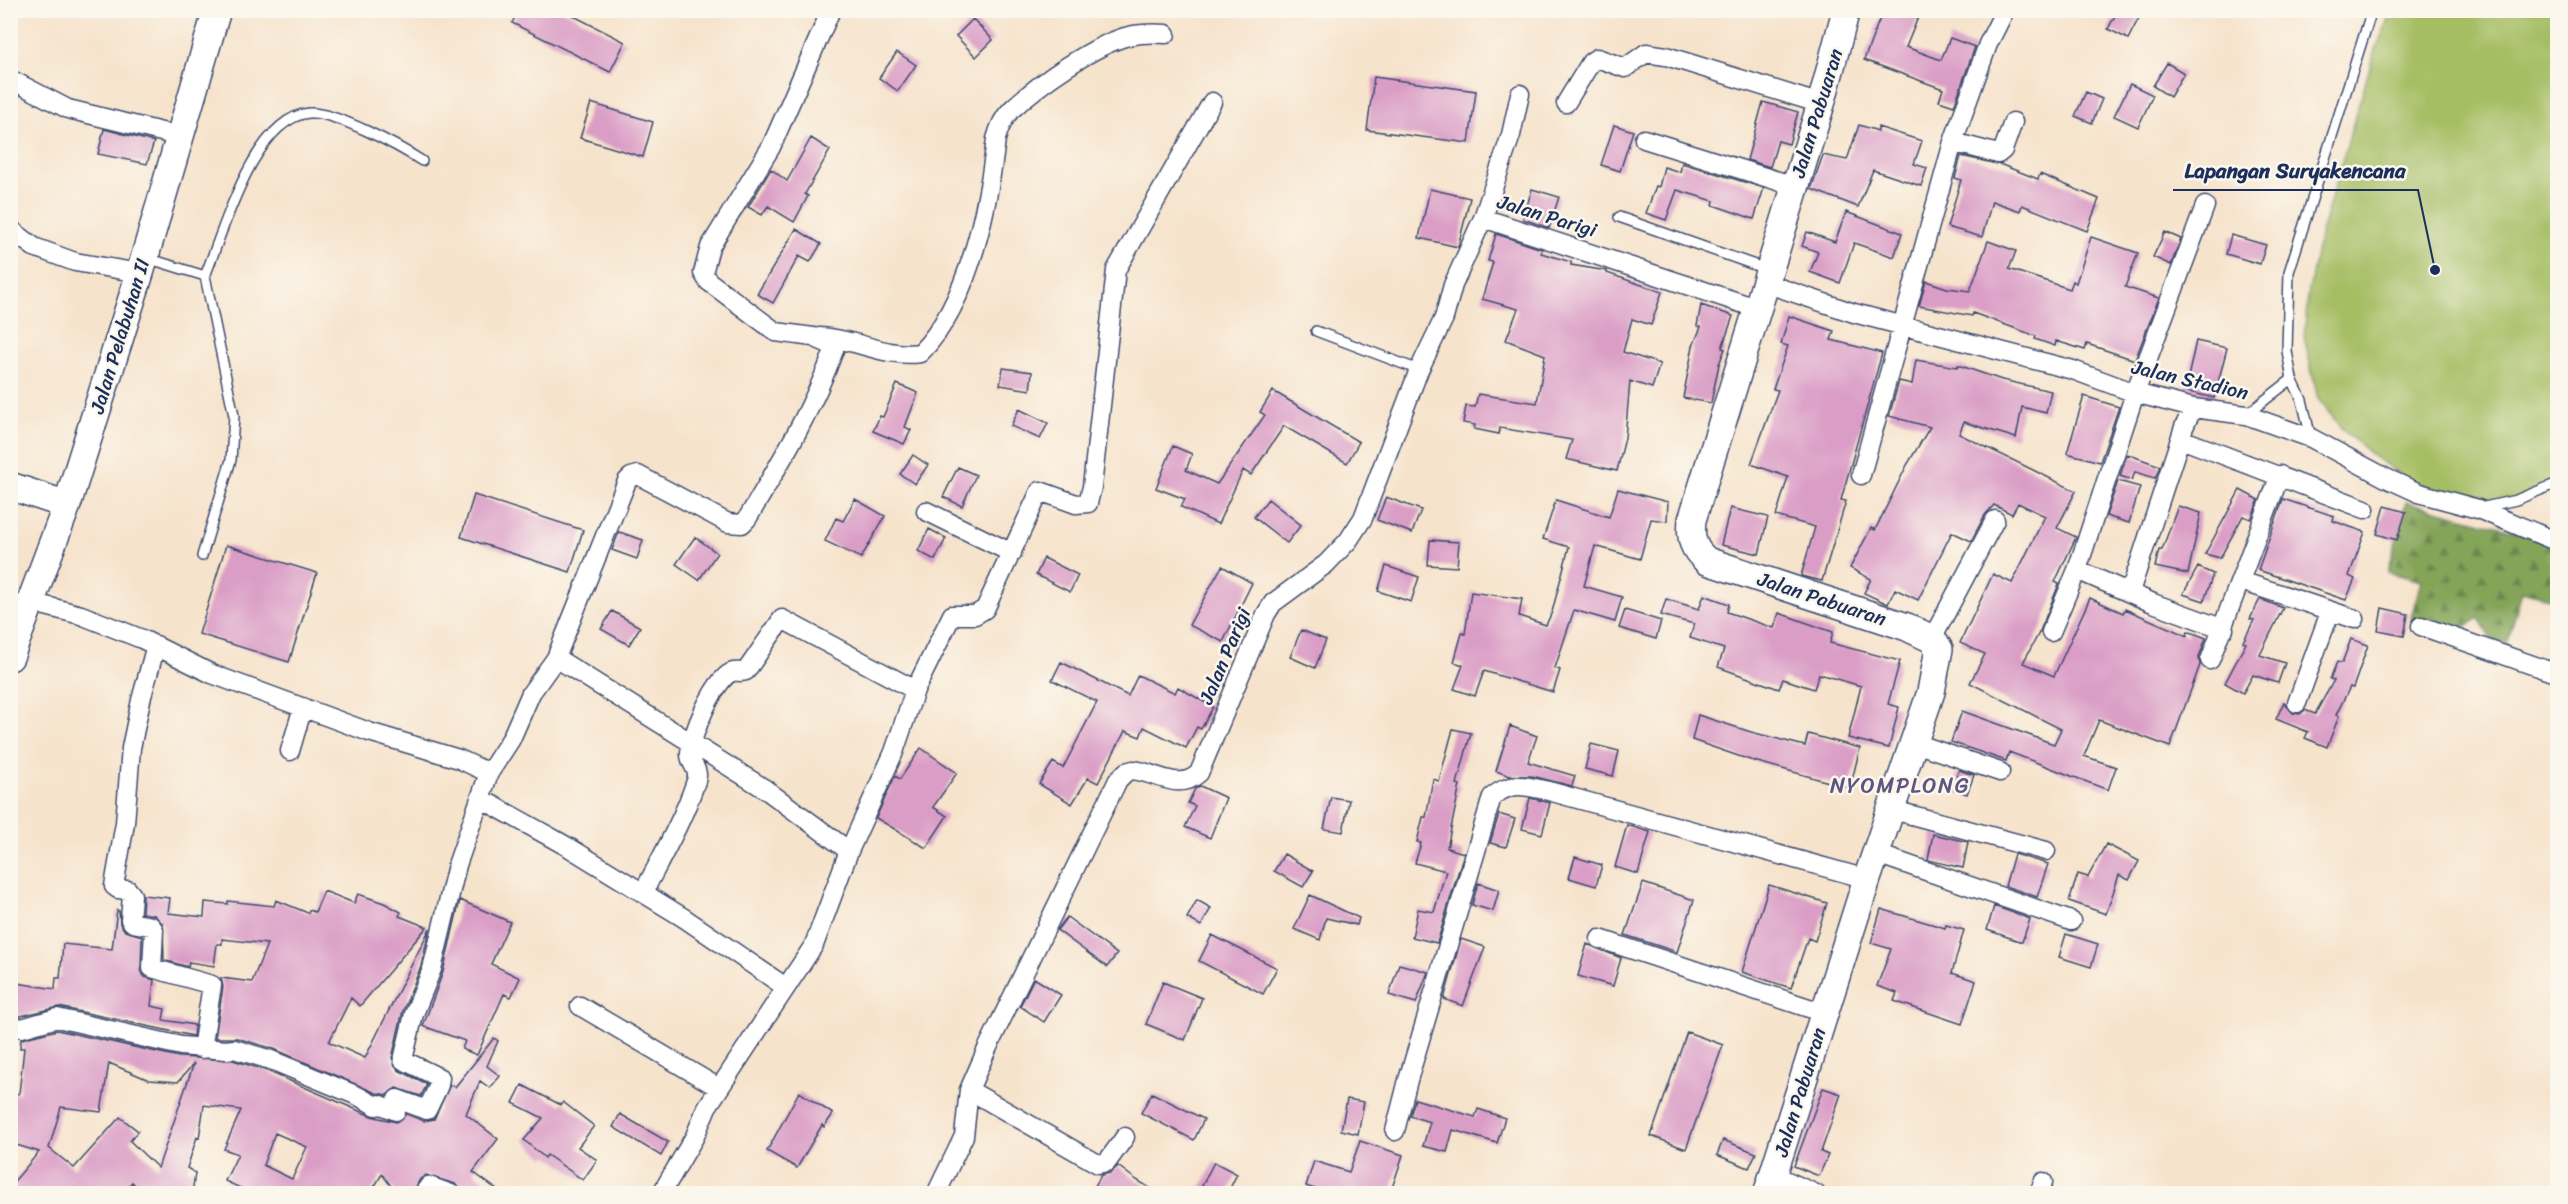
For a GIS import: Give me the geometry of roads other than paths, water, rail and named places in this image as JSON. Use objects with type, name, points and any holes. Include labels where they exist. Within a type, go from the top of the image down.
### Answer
[{"type":"street","name":"Jalan Pelabuhan II","points":[[10,657],[67,505],[142,265],[178,136],[217,10]]},
{"type":"street","points":[[831,10],[771,147],[710,247],[703,273],[708,281],[776,332],[847,340],[892,353],[920,353],[931,342],[951,310],[970,262],[996,139],[1001,124],[1010,111],[1099,48],[1127,36],[1147,33],[1166,34]]},
{"type":"street","name":"Jalan Pabuaran","points":[[1771,1184],[1872,866],[1915,743],[1938,663],[1939,650],[1932,639],[1907,627],[1707,561],[1695,552],[1690,535],[1692,520],[1821,104],[1846,10]]},
{"type":"street","points":[[1862,475],[1953,142],[1988,44],[2005,10]]},
{"type":"street","points":[[1566,103],[1591,62],[1597,58],[1624,68],[1646,52],[1666,56],[1821,104]]},
{"type":"street","points":[[10,79],[68,109],[178,136]]},
{"type":"street","points":[[1492,220],[1520,94]]},
{"type":"street","points":[[661,1194],[720,1088],[784,986],[813,945],[849,851],[894,752],[915,690],[952,615],[975,615],[985,609],[1040,491],[1076,504],[1088,503],[1092,487],[1116,270],[1212,102]]},
{"type":"street","points":[[1953,142],[1998,154],[2003,150],[2013,122]]},
{"type":"street","points":[[1644,139],[1794,186]]},
{"type":"street","points":[[2051,632],[2077,570],[2135,393],[2205,206]]},
{"type":"street","name":"Jalan Parigi","points":[[936,1194],[964,1136],[969,1090],[1118,780],[1126,772],[1133,770],[1182,783],[1191,781],[1199,773],[1266,614],[1273,603],[1326,564],[1348,541],[1363,518],[1419,370],[1444,318],[1453,285],[1492,220],[1758,309]]},
{"type":"street","points":[[10,229],[34,247],[75,262],[142,265]]},
{"type":"street","name":"Jalan Stadion","points":[[1767,276],[1854,313],[2073,370],[2135,393],[2193,408],[2246,415],[2311,438],[2419,493],[2478,509],[2558,542]]},
{"type":"street","points":[[10,1026],[22,1028],[57,1018],[202,1049],[234,1049],[271,1060],[358,1096],[376,1106],[379,1104],[396,1111],[397,1099],[427,1110],[440,1078],[403,1060],[414,1014],[432,969],[458,865],[489,773],[511,740],[531,693],[556,658],[631,477],[638,476],[654,482],[728,523],[742,524],[785,453],[828,368],[833,347],[813,337]]},
{"type":"street","points":[[2130,592],[2193,408]]},
{"type":"street","points":[[2181,439],[2365,509]]},
{"type":"street","points":[[2210,660],[2224,629],[2263,513],[2280,475]]},
{"type":"street","points":[[10,486],[67,505]]},
{"type":"street","points":[[926,512],[1012,552]]},
{"type":"street","points":[[1932,639],[1995,520]]},
{"type":"street","points":[[2077,570],[2153,603],[2224,629]]},
{"type":"street","points":[[2241,580],[2355,619]]},
{"type":"street","points":[[30,602],[81,615],[156,645],[212,674],[369,732],[459,759],[489,773]]},
{"type":"street","points":[[2297,703],[2330,612]]},
{"type":"street","points":[[643,893],[681,819],[697,779],[697,770],[690,758],[690,742],[709,701],[723,678],[732,671],[746,671],[782,619],[915,690]]},
{"type":"street","points":[[2421,626],[2558,674]]},
{"type":"street","points":[[156,645],[131,748],[125,823],[114,886],[130,892],[130,920],[133,923],[151,926],[154,930],[152,968],[212,985],[202,1049]]},
{"type":"street","points":[[556,658],[765,789],[849,851]]},
{"type":"street","points":[[290,751],[303,707]]},
{"type":"street","points":[[1915,743],[2000,772]]},
{"type":"street","points":[[1395,1131],[1411,1068],[1492,797],[1503,788],[1518,784],[1872,866],[2071,921]]},
{"type":"street","points":[[480,798],[570,848],[643,893],[784,986]]},
{"type":"street","points":[[1893,810],[2046,851]]},
{"type":"street","points":[[1600,939],[1824,1013]]},
{"type":"street","points":[[580,1006],[720,1088]]},
{"type":"street","points":[[969,1090],[1098,1164],[1107,1162],[1125,1137]]},
{"type":"street","points":[[1771,1184],[1816,1194]]},
{"type":"street","points":[[423,1194],[429,1186],[451,1194]]},
{"type":"lane","points":[[2311,438],[2302,400],[2292,379],[2287,351],[2289,272],[2372,10]]},
{"type":"lane","points":[[202,556],[231,460],[234,416],[205,276],[260,150],[277,128],[293,117],[311,113],[325,116],[393,143],[422,161]]},
{"type":"lane","points":[[1619,217],[1767,276]]},
{"type":"lane","points":[[142,265],[205,276]]},
{"type":"lane","points":[[1316,331],[1419,370]]},
{"type":"lane","points":[[2246,415],[2292,379]]},
{"type":"lane","points":[[2478,509],[2516,500],[2558,483]]},
{"type":"place","name":"Lapangan Suryakencana","points":[[2435,270]]},
{"type":"district","name":"NYOMPLONG","points":[[1900,785]]}]
